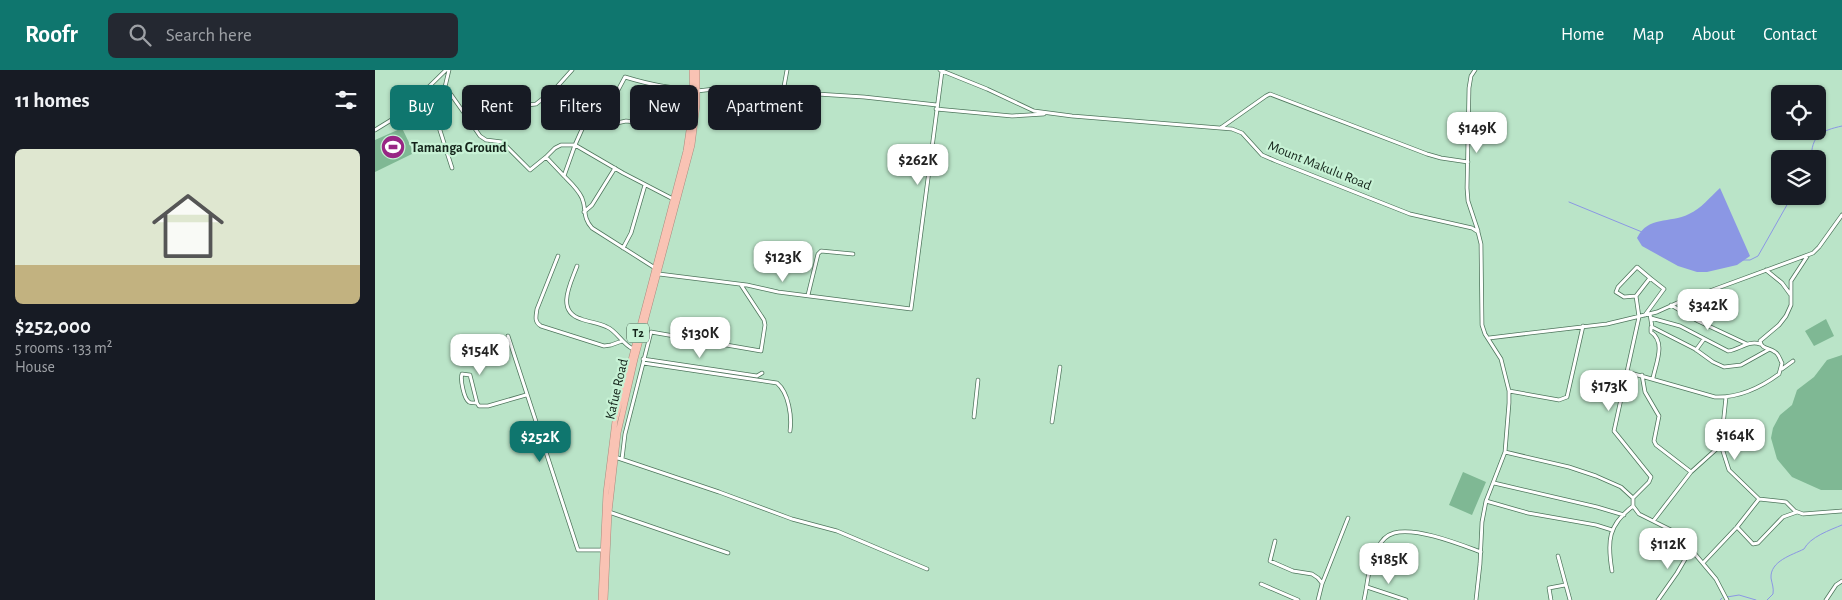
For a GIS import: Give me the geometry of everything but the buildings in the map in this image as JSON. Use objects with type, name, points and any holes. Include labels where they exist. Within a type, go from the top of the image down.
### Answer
[{"type":"highway","name":"Kafue Road","points":[[692,70],[694,85]]},
{"type":"highway","name":"Kafue Road","points":[[696,85],[697,70]]},
{"type":"highway","name":"Kafue Road","points":[[605,600],[614,456],[623,403],[657,271],[689,130]]},
{"type":"highway","name":"Kafue Road","points":[[601,600],[606,493],[615,421],[633,349],[692,145],[694,130]]},
{"type":"street","points":[[445,85],[447,70]]},
{"type":"street","points":[[375,130],[401,114],[447,70]]},
{"type":"street","points":[[559,85],[572,70]]},
{"type":"street","points":[[784,85],[787,70]]},
{"type":"street","points":[[546,157],[581,196],[587,222],[592,228],[657,271],[808,295],[906,309],[911,308],[941,70]]},
{"type":"street","name":"Mount Makulu Road","points":[[941,70],[987,88],[1027,109],[1048,114],[1233,129],[1241,133],[1258,152],[1276,162],[1409,214],[1472,228],[1478,232]]},
{"type":"street","points":[[1475,70],[1471,76],[1469,88],[1467,193],[1481,244],[1482,325],[1501,359],[1509,391],[1509,420],[1505,452],[1486,501],[1482,522],[1477,600]]},
{"type":"street","points":[[620,87],[625,78],[655,85]]},
{"type":"street","points":[[821,94],[863,97],[1011,116],[1048,114]]},
{"type":"street","points":[[1222,127],[1265,96],[1271,94],[1427,154],[1467,162]]},
{"type":"street","points":[[452,96],[462,110]]},
{"type":"street","points":[[440,130],[452,168]]},
{"type":"street","points":[[476,130],[486,140],[502,142],[530,170],[561,144],[575,145],[645,185],[674,199]]},
{"type":"street","points":[[564,176],[582,130]]},
{"type":"street","points":[[584,213],[592,205],[615,168]]},
{"type":"street","points":[[623,248],[631,233],[645,185]]},
{"type":"street","points":[[1650,316],[1671,305],[1808,255],[1819,248],[1842,215]]},
{"type":"street","points":[[808,295],[821,251],[853,254]]},
{"type":"street","points":[[1488,338],[1607,324],[1645,315],[1677,324],[1728,351],[1747,344],[1759,343],[1786,316],[1791,305],[1790,286],[1793,276],[1808,255]]},
{"type":"street","points":[[558,256],[537,309],[535,318],[537,324],[604,346],[622,341]]},
{"type":"street","points":[[577,266],[570,285],[566,302],[567,306],[576,318],[609,328],[626,346],[633,349]]},
{"type":"street","points":[[1636,296],[1621,297],[1616,291],[1637,266],[1664,289],[1645,315]]},
{"type":"street","points":[[1766,270],[1782,283],[1790,295]]},
{"type":"street","points":[[1633,498],[1649,482],[1651,477],[1614,431],[1639,317],[1636,296],[1650,278]]},
{"type":"street","points":[[623,459],[625,434],[651,332],[761,351],[764,320],[741,284]]},
{"type":"street","points":[[1671,305],[1698,321],[1747,344]]},
{"type":"street","points":[[1650,316],[1651,332],[1656,335],[1659,344],[1653,378]]},
{"type":"street","points":[[1509,391],[1559,400],[1567,397],[1583,326]]},
{"type":"street","points":[[1651,327],[1697,350],[1718,365],[1728,368],[1750,361],[1767,350]]},
{"type":"street","points":[[508,336],[577,550],[603,550]]},
{"type":"street","points":[[1697,350],[1704,339]]},
{"type":"street","points":[[1759,343],[1767,350],[1776,352],[1782,363],[1781,370]]},
{"type":"street","points":[[635,359],[777,383],[784,394],[791,416],[790,431]]},
{"type":"street","points":[[643,361],[757,376],[762,373]]},
{"type":"street","points":[[1627,372],[1704,394],[1726,397],[1740,394],[1764,384],[1793,361]]},
{"type":"street","points":[[1052,422],[1060,367]]},
{"type":"street","points":[[477,403],[470,403],[467,400],[461,381],[462,374],[470,375],[479,406],[484,407],[526,395]]},
{"type":"street","points":[[1642,375],[1645,392],[1659,416],[1654,441],[1656,445],[1691,472]]},
{"type":"street","points":[[974,417],[979,380]]},
{"type":"street","points":[[1726,397],[1721,445],[1729,470],[1759,499],[1785,502],[1797,512],[1803,514],[1842,512]]},
{"type":"street","points":[[623,403],[632,405]]},
{"type":"street","points":[[1654,520],[1691,472],[1721,445]]},
{"type":"street","points":[[1505,452],[1553,463],[1621,486],[1633,498],[1633,506],[1641,516],[1654,520],[1673,531],[1691,549],[1716,579],[1727,600]]},
{"type":"street","points":[[614,456],[792,519],[837,531],[927,570]]},
{"type":"street","points":[[1494,483],[1597,506],[1624,515]]},
{"type":"street","points":[[1703,563],[1737,527],[1759,499]]},
{"type":"street","points":[[1486,501],[1528,513],[1595,525],[1612,530]]},
{"type":"street","points":[[1612,570],[1608,548],[1612,530],[1633,506]]},
{"type":"street","points":[[609,512],[728,553]]},
{"type":"street","points":[[1737,527],[1753,544],[1758,543],[1783,517],[1797,512]]},
{"type":"street","points":[[1318,600],[1322,584],[1348,518]]},
{"type":"street","points":[[1364,600],[1372,562],[1377,549],[1385,537],[1395,533],[1411,532],[1435,537],[1481,552]]},
{"type":"street","points":[[1275,541],[1270,558],[1272,562],[1300,573],[1312,574],[1322,584]]},
{"type":"street","points":[[1658,600],[1691,549]]},
{"type":"street","points":[[1558,556],[1570,600]]},
{"type":"street","points":[[1826,600],[1836,585],[1842,582]]},
{"type":"street","points":[[1261,584],[1298,600]]},
{"type":"street","points":[[1551,600],[1549,588],[1565,585]]},
{"type":"street","points":[[1836,585],[1842,587]]},
{"type":"street","points":[[1367,587],[1406,600]]},
{"type":"green space","name":"Tamanga Ground","points":[[398,130],[403,130],[414,153],[375,172],[375,140]]},
{"type":"green space","points":[[1826,319],[1834,336],[1814,346],[1805,331]]},
{"type":"green space","points":[[1842,355],[1842,490],[1821,490],[1792,477],[1777,459],[1771,438],[1773,428],[1780,415],[1792,405],[1797,390],[1814,377],[1827,360]]},
{"type":"green space","points":[[1463,472],[1486,482],[1472,515],[1449,505]]},
{"type":"water","points":[[1720,188],[1750,256],[1737,265],[1707,272],[1697,272],[1678,266],[1642,246],[1637,238],[1647,226],[1660,221],[1682,217],[1693,212]]},
{"type":"waterway","points":[[1812,150],[1815,139],[1819,135],[1842,126]]},
{"type":"waterway","points":[[1569,202],[1642,232]]},
{"type":"waterway","points":[[1743,260],[1750,260],[1758,256],[1787,205]]},
{"type":"waterway","points":[[1767,600],[1773,594],[1771,578],[1774,567],[1783,559],[1804,549],[1815,537],[1842,525]]},
{"type":"waterway","points":[[1727,597],[1739,595],[1756,600]]},
{"type":"place","name":"Tamanga Ground","points":[[393,147]]}]
